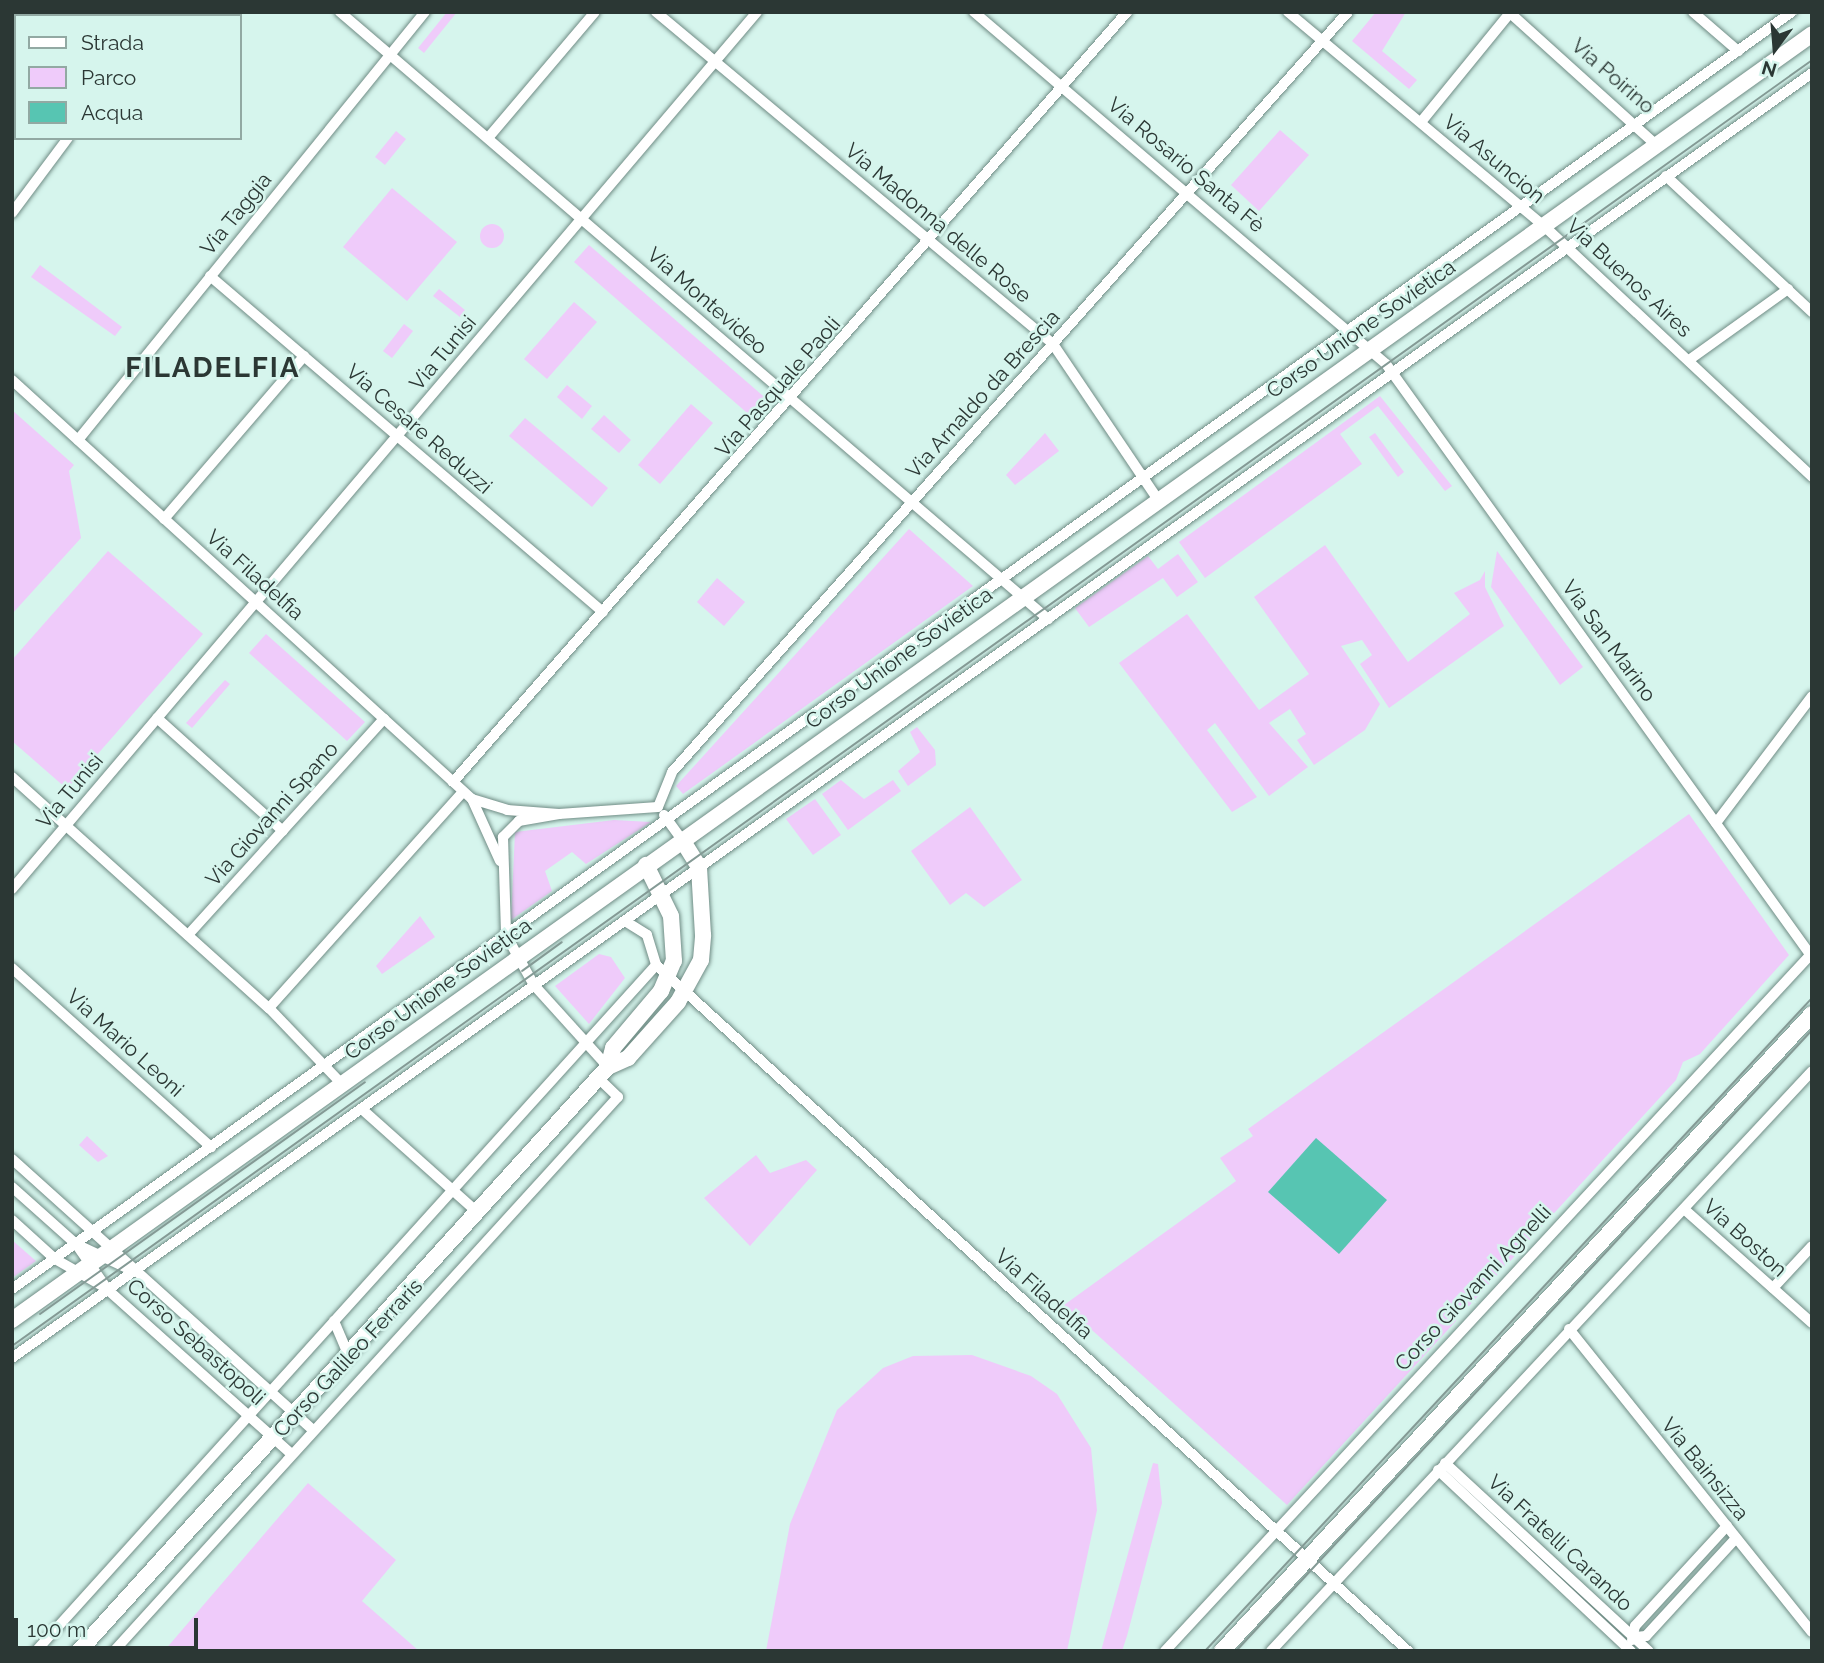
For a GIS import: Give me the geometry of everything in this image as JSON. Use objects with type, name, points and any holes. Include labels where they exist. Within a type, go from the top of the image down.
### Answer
[{"type":"main road","name":"Corso Unione Sovietica","points":[[12,1320],[1157,498],[1372,349],[1812,34]]},
{"type":"main road","points":[[603,1073],[628,1058],[684,994],[703,948],[699,867],[682,840]]},
{"type":"main road","points":[[603,1073],[613,1048],[668,979],[677,941],[662,894],[646,865]]},
{"type":"main road","points":[[1222,1651],[1812,1014]]},
{"type":"main road","name":"Corso Galileo Ferraris","points":[[79,1651],[603,1073]]},
{"type":"street","name":"Via Montevideo","points":[[340,12],[1048,619]]},
{"type":"street","name":"Via Taggia","points":[[78,440],[425,12]]},
{"type":"street","points":[[488,138],[595,12]]},
{"type":"street","name":"Via Madonna delle Rose","points":[[656,12],[1053,344],[1157,498]]},
{"type":"street","name":"Via Tunisi","points":[[12,889],[757,12]]},
{"type":"street","name":"Via Rosario Santa Fè","points":[[974,12],[1351,328],[1372,349]]},
{"type":"street","name":"Via Pasquale Paoli","points":[[453,782],[932,242],[1127,12]]},
{"type":"street","name":"Via Asuncion","points":[[1288,12],[1544,225]]},
{"type":"street","name":"Via Arnaldo da Brescia","points":[[658,807],[672,772],[1348,12]]},
{"type":"street","points":[[1693,12],[1738,51]]},
{"type":"street","name":"Corso Unione Sovietica","points":[[12,1289],[1792,12]]},
{"type":"street","name":"Via Asuncion","points":[[1421,122],[1510,13]]},
{"type":"street","name":"Via Poirino","points":[[1510,13],[1639,123],[1656,145]]},
{"type":"street","points":[[12,1358],[1812,73]]},
{"type":"street","points":[[12,213],[67,140]]},
{"type":"street","points":[[1666,176],[1812,312]]},
{"type":"street","name":"Via Buenos Aires","points":[[1544,225],[1812,477]]},
{"type":"street","name":"Via Cesare Reduzzi","points":[[210,276],[603,612]]},
{"type":"street","name":"Via Buenos Aires","points":[[1689,360],[1788,289]]},
{"type":"street","name":"Via San Marino","points":[[1372,349],[1393,372],[1811,955]]},
{"type":"street","points":[[164,519],[304,356]]},
{"type":"street","name":"Via Filadelfia","points":[[12,380],[467,795]]},
{"type":"street","points":[[1716,823],[1812,696]]},
{"type":"street","points":[[157,718],[283,831]]},
{"type":"street","name":"Via Giovanni Spano","points":[[188,935],[384,719]]},
{"type":"street","points":[[12,777],[269,1008],[327,1063],[342,1083]]},
{"type":"street","points":[[467,795],[507,810],[559,814],[658,807],[682,840]]},
{"type":"street","points":[[467,795],[500,861]]},
{"type":"street","points":[[269,1008],[467,795]]},
{"type":"street","points":[[559,814],[510,827],[500,861],[506,935],[515,959],[585,1043],[603,1073]]},
{"type":"street","points":[[632,844],[646,865]]},
{"type":"street","name":"Via Filadelfia","points":[[625,921],[647,935],[656,965],[684,994],[1408,1651]]},
{"type":"street","name":"Corso Giovanni Agnelli","points":[[1165,1651],[1811,955]]},
{"type":"street","name":"Corso Galileo Ferraris","points":[[36,1651],[656,965]]},
{"type":"street","name":"Via Mario Leoni","points":[[12,968],[211,1147]]},
{"type":"street","points":[[1271,1651],[1812,1071]]},
{"type":"street","name":"Corso Galileo Ferraris","points":[[114,1651],[289,1452],[618,1097],[603,1073]]},
{"type":"street","points":[[363,1110],[478,1213]]},
{"type":"street","name":"Corso Sebastopoli","points":[[12,1159],[92,1232],[95,1262],[108,1290],[289,1452]]},
{"type":"street","name":"Corso Sebastopoli","points":[[12,1186],[95,1262]]},
{"type":"street","name":"Via Boston","points":[[1684,1209],[1812,1323]]},
{"type":"street","name":"Corso Sebastopoli","points":[[12,1220],[55,1259],[95,1262],[134,1271],[311,1428]]},
{"type":"street","points":[[1773,1288],[1812,1246]]},
{"type":"street","name":"Corso Galileo Ferraris","points":[[334,1321],[348,1354]]},
{"type":"street","name":"Via Bainsizza","points":[[1569,1329],[1812,1632]]},
{"type":"street","name":"Via Fratelli Carando","points":[[1442,1466],[1649,1651]]},
{"type":"street","name":"Via Fratelli Carando","points":[[1442,1466],[1627,1649]]},
{"type":"street","points":[[1627,1649],[1634,1637],[1635,1626],[1727,1526]]},
{"type":"street","points":[[1634,1637],[1646,1636],[1736,1538]]},
{"type":"green space","points":[[447,12],[457,12],[424,53],[418,48]]},
{"type":"green space","points":[[1376,12],[1406,12],[1382,51],[1417,80],[1409,89],[1352,41]]},
{"type":"green space","points":[[1280,130],[1309,155],[1259,211],[1231,185]]},
{"type":"green space","points":[[396,131],[406,139],[385,165],[375,157]]},
{"type":"green space","points":[[392,188],[457,242],[407,301],[343,247]]},
{"type":"green space","points":[[492,224],[500,228],[504,236],[500,244],[492,248],[484,244],[480,236],[484,228]]},
{"type":"green space","points":[[589,245],[769,401],[754,419],[574,262]]},
{"type":"green space","points":[[40,265],[122,327],[115,336],[31,277]]},
{"type":"green space","points":[[439,289],[465,310],[460,317],[433,296]]},
{"type":"green space","points":[[574,302],[597,322],[547,379],[524,359]]},
{"type":"green space","points":[[404,324],[413,331],[392,358],[383,351]]},
{"type":"green space","points":[[567,385],[592,406],[582,419],[557,397]]},
{"type":"green space","points":[[1380,396],[1452,486],[1445,491],[1378,406],[1340,434],[1362,464],[1205,578],[1179,542]]},
{"type":"green space","points":[[691,404],[713,423],[660,484],[638,465]]},
{"type":"green space","points":[[12,410],[74,465],[69,471],[81,538],[12,614]]},
{"type":"green space","points":[[604,415],[631,440],[619,453],[591,429]]},
{"type":"green space","points":[[525,418],[608,488],[592,507],[509,436]]},
{"type":"green space","points":[[1045,433],[1059,451],[1015,485],[1006,475]]},
{"type":"green space","points":[[1375,433],[1404,472],[1398,477],[1369,437]]},
{"type":"green space","points":[[909,529],[973,586],[683,794],[676,786]]},
{"type":"green space","points":[[1325,545],[1408,662],[1470,614],[1454,593],[1480,580],[1485,571],[1485,587],[1504,626],[1389,708],[1360,664],[1372,655],[1362,640],[1341,646],[1380,704],[1365,730],[1314,765],[1297,740],[1306,734],[1290,709],[1269,723],[1308,767],[1269,796],[1215,723],[1207,730],[1257,797],[1232,812],[1119,663],[1187,614],[1259,710],[1309,674],[1254,597]]},
{"type":"green space","points":[[108,551],[203,634],[67,789],[12,741],[12,660]]},
{"type":"green space","points":[[1497,551],[1583,667],[1560,685],[1491,587]]},
{"type":"green space","points":[[1178,554],[1198,582],[1177,597],[1163,578],[1089,627],[1075,608],[1148,556],[1158,569]]},
{"type":"green space","points":[[717,578],[745,602],[724,626],[697,602]]},
{"type":"green space","points":[[266,634],[365,722],[347,741],[249,653]]},
{"type":"green space","points":[[225,680],[230,684],[192,728],[186,723]]},
{"type":"green space","points":[[917,727],[935,750],[936,765],[908,786],[898,771],[920,752],[910,732]]},
{"type":"green space","points":[[841,780],[864,799],[893,780],[901,791],[848,830],[822,794]]},
{"type":"green space","points":[[815,799],[841,835],[813,855],[786,819]]},
{"type":"green space","points":[[970,807],[1022,880],[984,907],[966,893],[950,905],[911,851]]},
{"type":"green space","points":[[1689,814],[1789,955],[1700,1054],[1683,1062],[1676,1080],[1469,1306],[1461,1305],[1456,1321],[1287,1505],[1064,1305],[1236,1181],[1220,1158],[1253,1136],[1248,1129]]},
{"type":"green space","points":[[614,820],[651,822],[586,864],[572,852],[545,871],[552,891],[511,920],[515,832]]},
{"type":"green space","points":[[420,916],[435,937],[382,974],[376,966]]},
{"type":"green space","points":[[599,954],[611,957],[625,978],[589,1024],[555,986]]},
{"type":"green space","points":[[87,1136],[108,1156],[98,1162],[79,1145]]},
{"type":"green space","points":[[756,1155],[770,1173],[806,1160],[817,1170],[750,1246],[704,1198]]},
{"type":"green space","points":[[12,1240],[36,1261],[12,1278]]},
{"type":"green space","points":[[972,1355],[1031,1376],[1057,1394],[1091,1448],[1097,1510],[1067,1651],[766,1651],[790,1524],[837,1410],[883,1368],[913,1356]]},
{"type":"green space","points":[[1153,1463],[1158,1464],[1162,1503],[1127,1636],[1122,1651],[1101,1651]]},
{"type":"green space","points":[[308,1483],[396,1560],[362,1601],[419,1651],[164,1651]]},
{"type":"water","points":[[1316,1138],[1387,1200],[1339,1254],[1268,1192]]},
{"type":"tram line","points":[[12,1346],[1812,60]]},
{"type":"tram line","points":[[522,971],[562,942]]},
{"type":"tram line","points":[[1205,1651],[1812,998]]},
{"type":"tram line","points":[[1236,1651],[1812,1030]]},
{"type":"tram line","points":[[40,1314],[365,1082]]},
{"type":"district","name":"FILADELFIA","points":[[213,368]]}]
